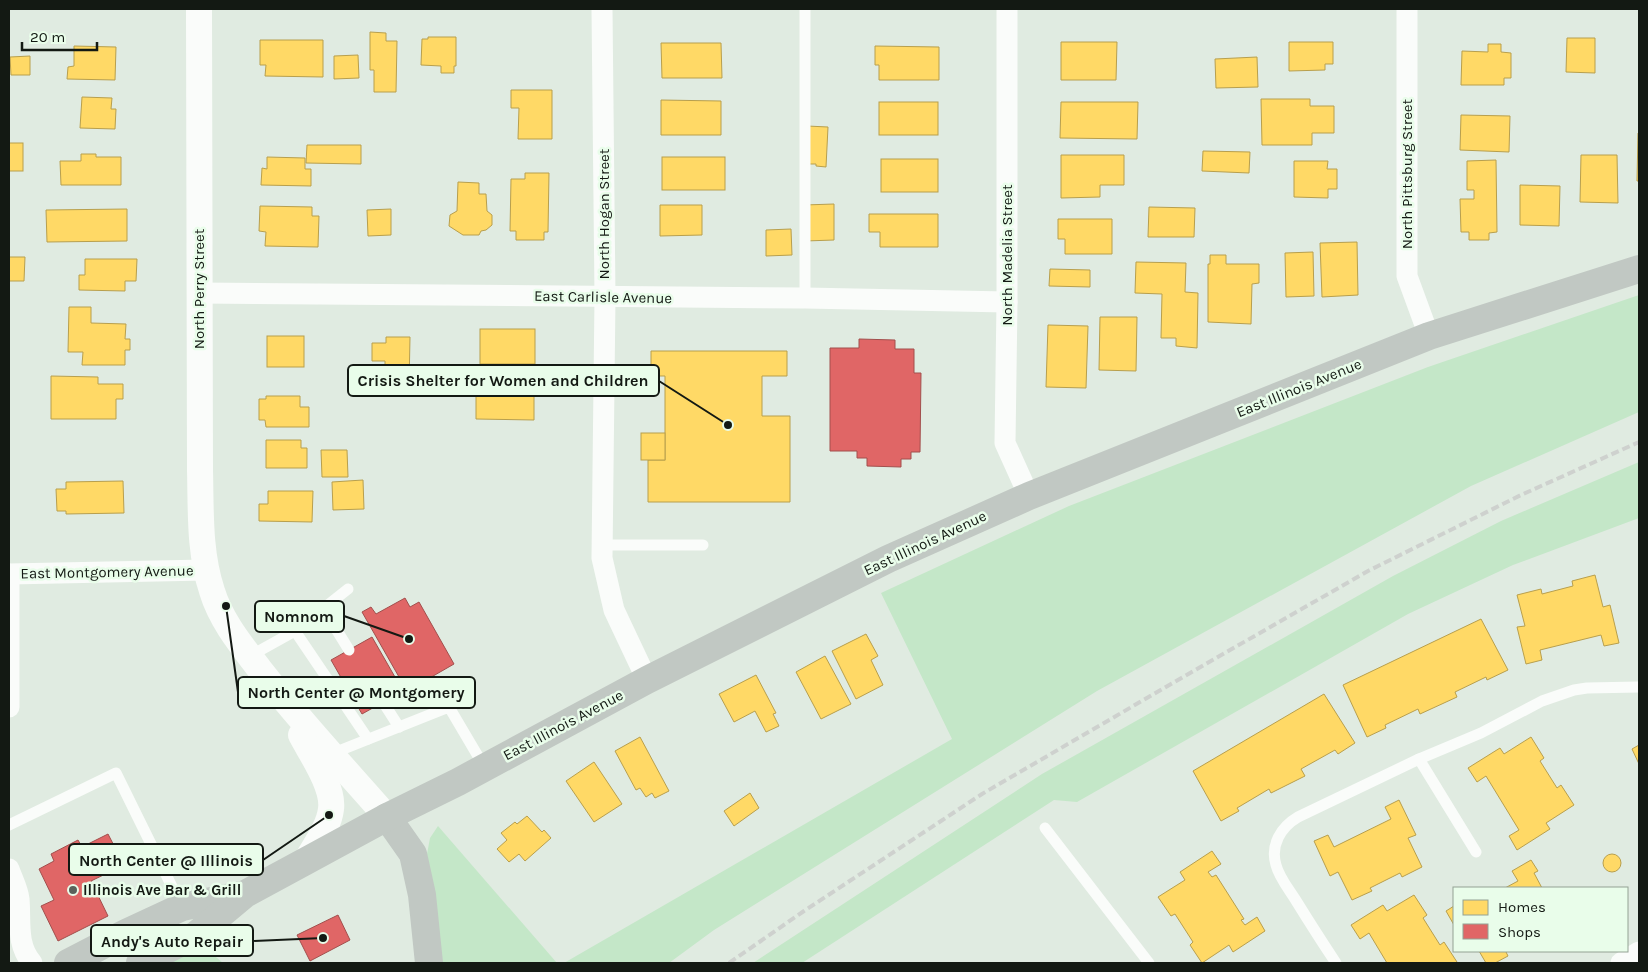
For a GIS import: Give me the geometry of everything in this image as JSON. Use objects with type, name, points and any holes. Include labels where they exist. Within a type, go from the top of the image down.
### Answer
[{"type":"main road","name":"East Illinois Avenue","points":[[140,963],[196,935],[245,894],[387,817],[485,768],[647,680],[888,559],[1029,496],[1429,336],[1639,269]]},
{"type":"main road","points":[[387,817],[413,854],[422,895],[429,963]]},
{"type":"main road","name":"East Illinois Avenue","points":[[68,963],[182,906],[245,894]]},
{"type":"street","name":"North Perry Street","points":[[199,9],[200,470],[203,545],[206,570],[220,613],[281,696]]},
{"type":"street","name":"North Hogan Street","points":[[602,9],[604,297],[602,558],[614,610],[647,680]]},
{"type":"street","name":"North Madelia Street","points":[[1007,9],[1005,443],[1029,496]]},
{"type":"street","name":"North Pittsburg Street","points":[[1407,9],[1407,276],[1429,336]]},
{"type":"street","name":"East Carlisle Avenue","points":[[199,292],[1007,302]]},
{"type":"street","name":"East Montgomery Avenue","points":[[9,574],[206,570]]},
{"type":"street","points":[[9,574],[9,708]]},
{"type":"street","points":[[281,696],[387,817]]},
{"type":"street","points":[[281,696],[326,782],[331,804],[324,830],[306,861]]},
{"type":"street","points":[[9,869],[19,897],[20,932],[23,949],[32,963]]},
{"type":"street","points":[[1621,963],[1639,952]]},
{"type":"lane","points":[[805,9],[805,298]]},
{"type":"lane","points":[[602,545],[703,545]]},
{"type":"lane","points":[[250,656],[295,631],[348,589]]},
{"type":"lane","points":[[323,608],[349,650]]},
{"type":"lane","points":[[295,631],[368,739]]},
{"type":"lane","points":[[1336,963],[1279,873],[1276,865],[1274,856],[1277,840],[1280,832],[1292,820],[1418,759],[1480,733],[1527,708],[1558,695],[1588,688],[1639,687]]},
{"type":"lane","points":[[383,702],[399,727]]},
{"type":"lane","points":[[331,754],[449,707],[485,768]]},
{"type":"lane","points":[[1418,759],[1476,852]]},
{"type":"lane","points":[[9,825],[116,773],[182,906]]},
{"type":"lane","points":[[1045,828],[1149,963]]},
{"type":"green space","points":[[1639,295],[1639,412],[1471,486],[1097,691],[714,930],[669,963],[564,963],[952,739],[881,593],[1069,506],[1428,367]]},
{"type":"green space","points":[[1639,462],[1639,518],[1513,565],[1408,614],[1077,802],[1054,800],[802,963],[753,963],[1042,774],[1393,576],[1501,521]]},
{"type":"green space","points":[[438,826],[557,963],[437,963],[427,854],[430,838]]},
{"type":"green space","points":[[198,942],[223,963],[156,963]]},
{"type":"building: Homes","points":[[370,32],[386,33],[386,41],[397,41],[396,92],[374,92],[374,70],[370,70]]},
{"type":"building: Homes","points":[[428,37],[456,37],[456,66],[454,66],[454,73],[441,73],[441,66],[421,65],[422,39],[428,39]]},
{"type":"building: Homes","points":[[1567,38],[1595,38],[1595,73],[1566,72]]},
{"type":"building: Homes","points":[[260,40],[323,40],[323,77],[265,76],[266,65],[260,65]]},
{"type":"building: Homes","points":[[1061,42],[1117,42],[1116,80],[1061,80]]},
{"type":"building: Homes","points":[[1289,42],[1333,42],[1333,64],[1325,64],[1325,70],[1289,71]]},
{"type":"building: Homes","points":[[661,43],[721,43],[722,78],[662,78]]},
{"type":"building: Homes","points":[[1488,44],[1501,44],[1501,52],[1511,53],[1511,78],[1504,78],[1504,85],[1461,85],[1462,51],[1488,52]]},
{"type":"building: Homes","points":[[74,46],[116,47],[115,80],[67,79],[68,67],[74,66]]},
{"type":"building: Homes","points":[[875,46],[939,47],[939,80],[879,80],[879,65],[875,65]]},
{"type":"building: Homes","points":[[358,55],[359,78],[334,79],[334,56]]},
{"type":"building: Homes","points":[[30,56],[30,75],[11,75],[10,57]]},
{"type":"building: Homes","points":[[1257,57],[1258,87],[1216,88],[1215,59]]},
{"type":"building: Homes","points":[[511,90],[552,90],[552,139],[518,139],[519,108],[511,108]]},
{"type":"building: Homes","points":[[82,97],[112,98],[111,109],[116,109],[115,129],[80,128]]},
{"type":"building: Homes","points":[[1261,99],[1310,99],[1310,106],[1334,106],[1334,133],[1312,133],[1312,145],[1262,145]]},
{"type":"building: Homes","points":[[661,100],[721,101],[721,135],[661,135]]},
{"type":"building: Homes","points":[[879,102],[938,102],[938,135],[879,135]]},
{"type":"building: Homes","points":[[1061,102],[1138,102],[1137,139],[1060,138]]},
{"type":"building: Homes","points":[[1461,115],[1510,116],[1509,152],[1460,150]]},
{"type":"building: Homes","points":[[807,126],[828,127],[826,167],[816,166],[816,164],[805,164]]},
{"type":"building: Homes","points":[[1638,133],[1639,181],[1637,181]]},
{"type":"building: Homes","points":[[9,143],[23,143],[23,171],[9,171]]},
{"type":"building: Homes","points":[[307,145],[361,145],[361,164],[306,163]]},
{"type":"building: Homes","points":[[1203,151],[1250,152],[1249,173],[1202,171]]},
{"type":"building: Homes","points":[[81,154],[96,154],[96,157],[121,157],[121,185],[61,185],[60,161],[81,161]]},
{"type":"building: Homes","points":[[1061,155],[1124,155],[1124,185],[1100,185],[1100,197],[1061,198]]},
{"type":"building: Homes","points":[[1581,155],[1617,155],[1618,203],[1580,202]]},
{"type":"building: Homes","points":[[267,157],[305,158],[305,169],[311,169],[311,186],[261,185],[262,168],[267,169]]},
{"type":"building: Homes","points":[[662,157],[725,157],[725,190],[662,190]]},
{"type":"building: Homes","points":[[881,159],[938,159],[938,192],[881,192]]},
{"type":"building: Homes","points":[[1496,160],[1497,232],[1489,233],[1489,240],[1469,240],[1469,232],[1461,232],[1460,199],[1474,199],[1474,190],[1467,190],[1467,161]]},
{"type":"building: Homes","points":[[1294,161],[1328,161],[1327,169],[1337,169],[1337,189],[1328,189],[1328,198],[1294,197]]},
{"type":"building: Homes","points":[[525,173],[549,173],[548,232],[544,232],[544,240],[516,240],[516,231],[510,231],[511,179],[525,179]]},
{"type":"building: Homes","points":[[458,182],[479,183],[479,194],[486,194],[487,211],[492,215],[492,225],[486,230],[481,231],[479,235],[463,235],[449,226],[450,215],[457,211]]},
{"type":"building: Homes","points":[[1520,185],[1560,186],[1559,226],[1520,225]]},
{"type":"building: Homes","points":[[834,204],[834,240],[805,241],[804,205]]},
{"type":"building: Homes","points":[[660,205],[702,205],[702,235],[660,236]]},
{"type":"building: Homes","points":[[260,206],[312,207],[312,216],[319,216],[318,247],[265,246],[266,232],[259,231]]},
{"type":"building: Homes","points":[[1149,207],[1195,208],[1194,237],[1148,237]]},
{"type":"building: Homes","points":[[127,209],[127,241],[47,242],[46,210]]},
{"type":"building: Homes","points":[[391,209],[391,235],[368,236],[367,210]]},
{"type":"building: Homes","points":[[869,214],[938,214],[938,247],[880,247],[880,232],[869,232]]},
{"type":"building: Homes","points":[[1058,219],[1112,219],[1112,254],[1065,254],[1065,239],[1058,239]]},
{"type":"building: Homes","points":[[791,229],[792,255],[766,256],[766,230]]},
{"type":"building: Homes","points":[[1357,242],[1358,295],[1322,297],[1320,243]]},
{"type":"building: Homes","points":[[1313,252],[1314,296],[1286,297],[1285,253]]},
{"type":"building: Homes","points":[[1210,255],[1226,255],[1226,264],[1259,264],[1259,283],[1252,284],[1251,324],[1208,322],[1208,264],[1210,264]]},
{"type":"building: Homes","points":[[9,257],[25,257],[24,281],[9,281]]},
{"type":"building: Homes","points":[[85,259],[137,259],[136,281],[125,281],[125,291],[79,290],[79,275],[85,275]]},
{"type":"building: Homes","points":[[1136,262],[1186,263],[1185,292],[1198,293],[1197,348],[1176,346],[1176,338],[1161,338],[1162,294],[1135,293]]},
{"type":"building: Homes","points":[[1050,269],[1090,270],[1090,287],[1049,286]]},
{"type":"building: Homes","points":[[69,307],[91,307],[91,323],[126,324],[125,339],[130,339],[130,350],[125,350],[125,365],[82,365],[83,352],[68,352]]},
{"type":"building: Homes","points":[[1100,317],[1137,317],[1136,371],[1099,370]]},
{"type":"building: Homes","points":[[1048,325],[1088,326],[1086,388],[1046,387]]},
{"type":"building: Homes","points":[[480,329],[535,329],[535,364],[480,364]]},
{"type":"building: Homes","points":[[267,336],[304,336],[304,367],[267,367]]},
{"type":"building: Homes","points":[[386,337],[410,337],[409,387],[385,387],[385,361],[372,361],[372,343],[386,343]]},
{"type":"building: Homes","points":[[651,351],[787,351],[787,376],[762,376],[762,416],[790,416],[790,502],[648,502],[648,460],[665,460],[665,376],[656,376],[656,366],[651,366]]},
{"type":"building: Homes","points":[[51,376],[98,377],[98,384],[123,384],[123,399],[116,399],[116,419],[51,419]]},
{"type":"building: Homes","points":[[476,385],[534,386],[534,420],[476,419]]},
{"type":"building: Homes","points":[[266,396],[300,396],[300,407],[309,407],[309,427],[266,427],[265,420],[259,420],[259,399],[266,399]]},
{"type":"building: Homes","points":[[641,433],[665,433],[665,460],[641,460]]},
{"type":"building: Homes","points":[[266,440],[301,440],[301,448],[307,448],[307,468],[266,468]]},
{"type":"building: Homes","points":[[321,450],[347,450],[348,477],[322,477]]},
{"type":"building: Homes","points":[[363,480],[364,509],[333,510],[332,482]]},
{"type":"building: Homes","points":[[123,481],[124,513],[66,514],[66,511],[57,511],[56,489],[66,489],[66,482]]},
{"type":"building: Homes","points":[[268,491],[313,491],[312,522],[259,521],[259,504],[268,504]]},
{"type":"building: Homes","points":[[1595,575],[1603,607],[1610,605],[1619,643],[1604,646],[1601,635],[1540,650],[1542,660],[1526,664],[1517,627],[1525,626],[1517,595],[1541,589],[1542,594],[1573,586],[1572,581]]},
{"type":"building: Homes","points":[[1481,619],[1508,670],[1487,680],[1486,677],[1455,692],[1457,697],[1420,714],[1418,709],[1385,725],[1386,728],[1367,737],[1343,685]]},
{"type":"building: Homes","points":[[866,634],[878,656],[871,660],[883,685],[856,699],[832,651]]},
{"type":"building: Homes","points":[[825,656],[851,704],[821,719],[796,672]]},
{"type":"building: Homes","points":[[756,675],[776,713],[773,714],[779,726],[766,732],[755,711],[734,722],[719,694]]},
{"type":"building: Homes","points":[[1324,694],[1355,743],[1338,754],[1335,750],[1301,769],[1305,776],[1271,793],[1269,789],[1237,808],[1239,811],[1221,821],[1193,771]]},
{"type":"building: Homes","points":[[640,737],[669,791],[655,798],[652,793],[646,797],[640,788],[636,790],[615,751]]},
{"type":"building: Homes","points":[[1531,737],[1544,758],[1540,761],[1557,788],[1561,785],[1574,805],[1546,823],[1550,829],[1517,850],[1509,836],[1519,830],[1486,776],[1477,782],[1468,768],[1500,748],[1504,754]]},
{"type":"building: Homes","points":[[1639,745],[1639,764],[1632,749]]},
{"type":"building: Homes","points":[[594,762],[622,804],[594,822],[566,781]]},
{"type":"building: Homes","points":[[750,793],[759,808],[734,826],[724,811]]},
{"type":"building: Homes","points":[[1399,800],[1416,835],[1408,838],[1422,867],[1402,877],[1400,873],[1370,888],[1372,891],[1352,900],[1338,872],[1330,876],[1314,841],[1328,835],[1334,847],[1391,819],[1385,807]]},
{"type":"building: Homes","points":[[527,816],[542,832],[544,830],[551,838],[525,861],[519,854],[509,862],[497,849],[507,840],[501,833],[515,822],[517,824]]},
{"type":"building: Homes","points":[[1212,851],[1221,864],[1208,872],[1212,877],[1216,875],[1244,919],[1241,920],[1245,925],[1257,917],[1265,931],[1233,952],[1229,945],[1202,963],[1190,945],[1193,942],[1175,914],[1171,916],[1158,897],[1185,880],[1180,872]]},
{"type":"building: Homes","points":[[1608,854],[1616,854],[1621,859],[1619,870],[1608,872],[1603,867],[1603,859]]},
{"type":"building: Homes","points":[[1531,860],[1538,871],[1534,873],[1541,887],[1507,887],[1518,881],[1512,871]]},
{"type":"building: Homes","points":[[1414,895],[1427,915],[1423,918],[1440,945],[1444,942],[1457,962],[1387,963],[1369,933],[1360,939],[1351,925],[1383,905],[1387,911]]},
{"type":"building: Homes","points":[[1453,907],[1453,923],[1446,911]]},
{"type":"building: Homes","points":[[1480,952],[1506,952],[1508,956],[1495,963],[1486,963]]},
{"type":"building: Shops","points":[[859,339],[895,340],[895,349],[914,349],[914,373],[921,373],[920,452],[911,452],[911,459],[901,459],[901,467],[867,466],[867,458],[857,458],[857,451],[830,451],[830,348],[859,348]]},
{"type":"building: Shops","points":[[405,598],[410,607],[419,602],[454,664],[407,691],[362,612],[371,607],[376,614]]},
{"type":"building: Shops","points":[[372,637],[403,691],[362,714],[331,660]]},
{"type":"building: Shops","name":"Illinois Ave Bar & Grill","points":[[108,834],[124,865],[91,881],[108,916],[58,941],[41,906],[54,900],[39,869],[54,861],[51,854],[78,840],[82,847]]},
{"type":"building: Shops","points":[[338,915],[350,940],[310,961],[297,935]]},
{"type":"railway","points":[[729,963],[804,911],[982,794],[1368,571],[1521,495],[1639,442]]},
{"type":"place","name":"Crisis Shelter for Women and Children","points":[[728,425]]},
{"type":"place","name":"North Center @ Montgomery","points":[[226,606]]},
{"type":"place","name":"Nomnom","points":[[409,639]]},
{"type":"place","name":"North Center @ Illinois","points":[[329,815]]},
{"type":"place","name":"Illinois Ave Bar & Grill","points":[[73,890]]},
{"type":"place","name":"Andy's Auto Repair","points":[[323,938]]}]
